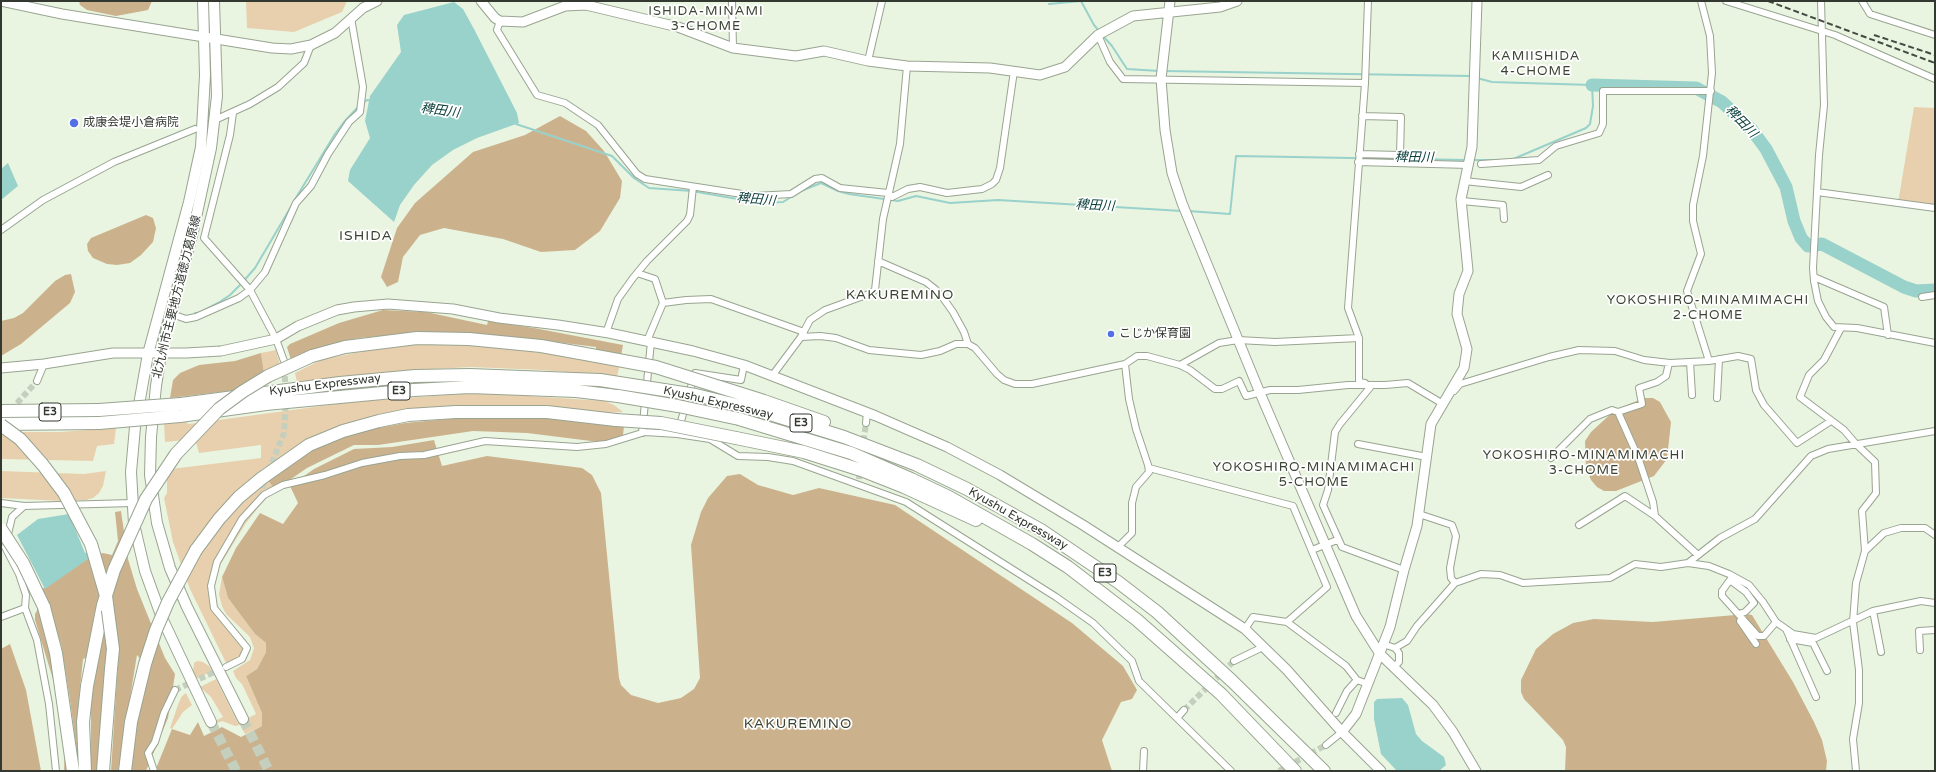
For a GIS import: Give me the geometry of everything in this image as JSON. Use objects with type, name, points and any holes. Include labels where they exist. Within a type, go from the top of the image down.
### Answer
[{"type":"highway","points":[[85,771],[83,722],[87,686],[103,605],[114,570],[146,499],[176,454],[219,409],[242,392],[268,376],[312,356],[345,347],[417,338],[469,339],[541,346],[656,367],[761,405]]},
{"type":"highway","name":"Kyushu Expressway","points":[[1,411],[99,410],[181,404],[340,383],[415,376],[470,375],[600,380],[761,405],[811,426],[885,452],[967,489],[1041,530],[1079,554],[1157,612],[1232,681],[1324,771]]},
{"type":"highway","name":"Kyushu Expressway","points":[[1,424],[98,423],[180,416],[266,404],[414,390],[470,388],[524,388],[576,391],[618,396],[684,407],[739,419],[851,453],[949,497],[994,521],[1068,567],[1137,620],[1221,694],[1295,771]]},
{"type":"highway","points":[[125,771],[131,722],[145,664],[156,630],[168,602],[196,550],[219,519],[239,497],[262,478],[309,445],[343,431],[408,415],[456,412],[547,412],[616,420],[661,423],[804,452],[861,470],[987,525],[1023,545],[1137,620]]},
{"type":"highway","points":[[1,424],[20,439],[43,465],[64,493],[91,544],[106,596],[112,648],[103,771]]},
{"type":"highway","points":[[1,529],[23,563],[44,608],[56,653],[73,771]]},
{"type":"main road","name":"北九州市主要地方道徳力葛原線","points":[[203,1],[205,75],[201,146],[189,202],[148,354],[135,427],[131,472],[134,524],[145,571],[158,605],[211,722]]},
{"type":"main road","name":"北九州市主要地方道徳力葛原線","points":[[214,1],[217,96],[211,148],[195,222],[161,354],[151,437],[150,475],[157,523],[170,568],[187,607],[243,719]]},
{"type":"street","points":[[1,1],[62,14],[272,48],[291,49],[311,45],[334,33],[363,8],[377,1]]},
{"type":"street","points":[[481,1],[495,18],[500,21],[523,22],[565,6],[586,3],[678,27],[733,48],[796,56],[824,51],[868,61],[907,66],[990,68],[1040,75],[1065,67],[1098,35],[1133,16],[1220,7],[1237,1]]},
{"type":"street","points":[[732,1],[733,48]]},
{"type":"street","points":[[868,61],[882,1]]},
{"type":"street","points":[[1170,1],[1161,80],[1164,130],[1175,180],[1182,203],[1238,340],[1356,616],[1380,654],[1432,705],[1453,732],[1476,771]]},
{"type":"street","points":[[1368,1],[1365,83],[1348,308],[1359,338],[1359,382],[1372,385]]},
{"type":"street","points":[[1326,745],[1342,732],[1356,714],[1390,627],[1417,526],[1431,424],[1464,368],[1467,349],[1457,314],[1459,294],[1468,271],[1462,201],[1464,181],[1472,147],[1477,1]]},
{"type":"street","points":[[1701,1],[1710,36],[1712,73],[1703,156],[1693,205],[1693,221],[1701,259],[1687,291],[1709,361]]},
{"type":"street","points":[[1726,1],[1835,35],[1935,79]]},
{"type":"street","points":[[1821,1],[1824,105],[1817,192],[1814,277],[1818,301],[1826,317],[1834,327],[1858,328],[1888,335],[1935,342]]},
{"type":"street","points":[[1862,1],[1870,14],[1935,35]]},
{"type":"street","points":[[172,314],[186,320],[239,298],[250,290],[265,272],[296,203],[311,186],[328,154],[349,122],[360,112],[363,87],[351,18]]},
{"type":"street","points":[[500,21],[497,30],[537,95],[564,103],[598,125],[612,140],[629,167],[637,174],[645,179],[755,196],[791,194],[815,179],[822,178],[840,188],[888,193],[892,197],[908,189],[920,187],[947,193],[982,189],[992,184],[996,180],[1000,168],[1014,71]]},
{"type":"street","points":[[1098,35],[1110,62],[1122,79],[1365,83]]},
{"type":"street","points":[[217,119],[233,113],[278,87],[304,63],[311,45]]},
{"type":"street","points":[[772,376],[803,335],[810,320],[825,310],[869,294],[875,290],[881,231],[888,193],[900,144],[907,66]]},
{"type":"street","points":[[1481,164],[1539,160],[1556,146],[1599,133],[1603,124],[1603,91],[1711,91]]},
{"type":"street","points":[[233,113],[230,135],[204,238],[250,290],[276,339],[284,361]]},
{"type":"street","points":[[1359,154],[1400,155],[1401,117],[1362,116]]},
{"type":"street","points":[[1,230],[43,200],[114,162],[195,129]]},
{"type":"street","points":[[1358,162],[1469,164]]},
{"type":"street","points":[[1464,181],[1521,187],[1548,175]]},
{"type":"street","points":[[606,333],[618,299],[637,273],[687,221],[690,215],[693,187]]},
{"type":"street","points":[[1817,192],[1935,208]]},
{"type":"street","points":[[1462,201],[1504,205],[1504,219]]},
{"type":"street","points":[[878,261],[926,282],[943,298],[953,312],[964,332],[968,344]]},
{"type":"street","points":[[637,273],[655,280],[663,303],[649,342],[642,433]]},
{"type":"street","points":[[1814,277],[1884,307],[1888,335]]},
{"type":"street","points":[[1922,297],[1935,296]]},
{"type":"street","points":[[663,303],[711,299],[803,335],[836,338],[873,350],[915,354],[935,352],[956,344],[968,344],[975,348],[1004,380],[1016,384],[1032,384],[1126,364],[1137,356],[1158,358],[1180,365],[1190,370],[1215,389],[1222,389],[1239,381],[1246,396],[1270,390],[1298,390],[1348,385],[1408,383],[1443,404]]},
{"type":"street","points":[[1,368],[44,364],[113,353],[161,354],[221,351],[276,339],[298,326],[322,315],[354,307],[388,304],[453,309],[499,318],[558,325],[606,333],[693,351],[744,365],[867,412],[946,447],[1000,475],[1245,629],[1287,670],[1342,732],[1381,771]]},
{"type":"street","points":[[1841,328],[1824,360],[1809,375],[1800,397],[1844,430],[1875,462],[1876,494],[1862,511],[1865,551],[1856,583],[1853,622],[1859,670],[1859,703],[1853,739],[1856,771]]},
{"type":"street","points":[[1180,365],[1219,343],[1238,340],[1275,342],[1359,338]]},
{"type":"street","points":[[1443,404],[1460,384],[1549,357],[1579,350],[1615,351],[1644,360],[1669,363],[1709,361],[1738,356],[1751,360],[1756,390],[1764,405],[1798,443],[1831,421]]},
{"type":"street","points":[[1717,398],[1719,359]]},
{"type":"street","points":[[1690,362],[1692,395]]},
{"type":"street","points":[[1551,458],[1590,419],[1612,410],[1618,412],[1642,404],[1639,388],[1657,382],[1666,376],[1669,363]]},
{"type":"street","points":[[37,381],[44,364]]},
{"type":"street","points":[[1117,548],[1132,533],[1132,503],[1136,487],[1149,472],[1129,399],[1126,364]]},
{"type":"street","points":[[677,434],[695,373],[741,380],[744,365]]},
{"type":"street","points":[[1372,385],[1335,432],[1328,490],[1323,505],[1337,540],[1342,547],[1404,570]]},
{"type":"street","points":[[866,423],[867,412]]},
{"type":"street","points":[[1618,412],[1638,457],[1653,502],[1655,516]]},
{"type":"street","points":[[1688,563],[1720,538],[1755,519],[1811,456],[1828,449],[1935,430]]},
{"type":"street","points":[[226,667],[242,659],[247,648],[214,608],[211,586],[217,562],[242,519],[264,495],[283,484],[325,475],[362,463],[400,456],[424,455],[485,441],[577,447],[606,444],[642,433],[677,434],[710,439],[738,456],[768,457],[793,461],[857,481],[906,502],[1056,597],[1093,623],[1132,661],[1139,681],[1231,771]]},
{"type":"street","points":[[1358,444],[1427,457]]},
{"type":"street","points":[[1148,468],[1293,506],[1327,587],[1287,622]]},
{"type":"street","points":[[262,488],[264,495]]},
{"type":"street","points":[[1579,525],[1625,496],[1655,516],[1698,555]]},
{"type":"street","points":[[1,503],[24,506],[132,503]]},
{"type":"street","points":[[5,547],[12,517],[24,506]]},
{"type":"street","points":[[1419,514],[1452,525],[1456,536],[1450,568],[1451,578],[1455,583]]},
{"type":"street","points":[[1865,551],[1884,533],[1901,528],[1925,528],[1935,535]]},
{"type":"street","points":[[1312,550],[1337,540]]},
{"type":"street","points":[[1,541],[19,574],[26,596],[25,608],[37,640],[46,684],[56,771]]},
{"type":"street","points":[[1394,648],[1407,641],[1417,626],[1455,583],[1481,574],[1500,575],[1523,583],[1584,581],[1610,578],[1635,564],[1661,567],[1688,563],[1709,566],[1729,574],[1749,585],[1763,602],[1776,622],[1793,634],[1816,638],[1853,622],[1873,611],[1921,601],[1935,602]]},
{"type":"street","points":[[1740,616],[1754,603],[1746,592],[1730,580],[1722,591],[1722,596],[1740,616],[1758,636],[1764,636],[1776,622]]},
{"type":"street","points":[[1,617],[25,608]]},
{"type":"street","points":[[1873,611],[1881,652]]},
{"type":"street","points":[[1740,616],[1740,621],[1756,644]]},
{"type":"street","points":[[1245,629],[1253,617],[1287,622],[1317,646],[1346,666],[1357,680],[1368,684]]},
{"type":"street","points":[[1786,629],[1816,697]]},
{"type":"street","points":[[1920,650],[1919,631],[1935,630]]},
{"type":"street","points":[[1790,638],[1813,644],[1827,671]]},
{"type":"street","points":[[1383,644],[1394,648],[1399,653],[1399,662],[1394,667]]},
{"type":"street","points":[[1234,661],[1263,647]]},
{"type":"street","points":[[1336,713],[1347,691],[1357,680]]},
{"type":"street","points":[[154,771],[148,753],[155,742],[164,713],[175,690]]},
{"type":"street","points":[[1177,718],[1184,710]]},
{"type":"street","points":[[1143,771],[1144,750]]},
{"type":"shaded area","points":[[79,1],[152,1],[148,10],[116,16],[87,10],[80,5]]},
{"type":"shaded area","points":[[246,1],[347,1],[342,12],[294,32],[247,28]]},
{"type":"shaded area","points":[[1914,107],[1935,108],[1935,208],[1898,203]]},
{"type":"shaded area","points":[[560,116],[586,131],[604,151],[622,181],[620,198],[600,231],[575,250],[541,252],[503,239],[444,228],[420,235],[403,257],[398,282],[387,287],[381,277],[397,228],[415,203],[473,152],[525,135]]},
{"type":"shaded area","points":[[146,215],[153,218],[156,228],[153,242],[141,255],[130,263],[117,265],[107,264],[93,258],[88,251],[87,244],[91,238]]},
{"type":"shaded area","points":[[71,274],[75,292],[70,303],[21,344],[1,356],[1,321],[14,318],[23,313],[55,281],[65,275]]},
{"type":"shaded area","points":[[383,310],[426,312],[487,325],[488,321],[623,345],[621,356],[596,352],[596,347],[515,337],[428,332],[359,338],[341,342],[291,360],[287,347],[290,344],[339,323]]},
{"type":"shaded area","points":[[424,344],[469,345],[532,350],[620,364],[617,376],[542,370],[471,367],[415,370],[297,382],[295,373],[321,360],[378,348]]},
{"type":"shaded area","points":[[276,350],[280,365],[264,373],[261,353]]},
{"type":"shaded area","points":[[261,353],[264,373],[237,390],[170,398],[173,380],[180,373],[199,365],[235,361]]},
{"type":"shaded area","points":[[461,394],[499,394],[604,401],[614,405],[623,412],[603,413],[485,406],[449,406],[394,412],[366,418],[326,432],[289,451],[261,470],[273,487],[267,490],[264,500],[246,523],[219,567],[214,581],[214,597],[218,609],[246,640],[249,646],[247,655],[242,661],[228,667],[190,589],[173,542],[164,498],[167,493],[167,474],[171,469],[261,458],[261,445],[199,453],[195,439],[165,442],[164,423],[184,421],[189,424],[351,402]]},
{"type":"shaded area","points":[[1644,398],[1653,398],[1660,402],[1671,422],[1667,459],[1654,476],[1616,491],[1604,491],[1597,487],[1591,480],[1586,468],[1585,441],[1591,432],[1615,410]]},
{"type":"shaded area","points":[[498,417],[579,420],[624,426],[623,435],[612,440],[599,442],[527,433],[473,431],[378,445],[354,445],[307,468],[275,490],[268,480],[303,455],[335,440],[361,431],[405,423],[459,418]]},
{"type":"shaded area","points":[[116,428],[114,444],[97,446],[93,461],[1,459],[1,432],[60,432]]},
{"type":"shaded area","points":[[434,440],[442,466],[487,456],[582,468],[592,475],[601,493],[619,678],[621,685],[631,695],[658,703],[681,698],[694,689],[700,678],[691,545],[701,512],[708,498],[727,476],[740,474],[758,485],[793,495],[819,488],[895,505],[1072,623],[1123,666],[1137,690],[1132,699],[1121,702],[1102,740],[1112,771],[155,771],[172,729],[190,735],[198,722],[204,736],[222,727],[241,737],[262,726],[262,713],[246,676],[257,669],[266,652],[266,643],[255,634],[228,598],[222,577],[236,548],[260,513],[283,524],[298,503],[290,486],[314,469],[354,449],[392,447]]},
{"type":"shaded area","points":[[1,471],[84,474],[106,471],[103,486],[99,493],[93,498],[86,500],[62,501],[1,498]]},
{"type":"shaded area","points":[[121,511],[128,559],[137,589],[165,658],[175,674],[168,718],[146,771],[128,771],[138,710],[150,670],[137,655],[118,771],[111,771],[118,662],[105,662],[98,771],[91,771],[91,706],[97,654],[83,659],[78,707],[79,766],[61,644],[52,619],[47,633],[71,771],[64,771],[65,744],[55,686],[35,620],[35,614],[39,607],[33,595],[92,556],[103,553],[112,555],[118,541],[115,512]]},
{"type":"shaded area","points":[[222,577],[228,598],[255,634],[266,643],[266,652],[257,669],[246,676],[262,713],[262,726],[245,734],[240,725],[235,726],[222,721],[210,726],[209,724],[223,717],[211,697],[200,687],[216,679],[238,723],[256,714],[242,684],[236,678],[233,671],[250,660],[254,648],[250,637],[226,614],[222,606],[219,594]]},
{"type":"shaded area","points":[[1747,614],[1752,615],[1793,682],[1814,722],[1822,740],[1827,761],[1826,771],[1565,771],[1566,747],[1563,740],[1524,699],[1521,692],[1521,680],[1536,649],[1553,634],[1573,623],[1594,619],[1653,622]]},
{"type":"shaded area","points":[[10,644],[26,690],[41,771],[1,771],[1,649]]},
{"type":"shaded area","points":[[197,661],[203,662],[209,666],[212,671],[196,679],[193,671],[194,663]]},
{"type":"shaded area","points":[[186,693],[192,705],[183,712],[172,729],[170,728],[179,702],[182,696]]},
{"type":"water","points":[[454,2],[463,9],[474,29],[517,113],[519,123],[477,138],[453,150],[432,165],[414,185],[400,205],[394,222],[348,181],[350,170],[370,138],[365,121],[370,96],[401,52],[397,25],[404,15]]},
{"type":"water","points":[[8,163],[18,186],[1,200],[1,169]]},
{"type":"water","points":[[69,514],[85,553],[97,549],[98,552],[45,589],[17,535],[38,519]]},
{"type":"water","points":[[1402,698],[1408,705],[1416,734],[1422,741],[1444,757],[1446,765],[1439,771],[1397,771],[1381,754],[1374,719],[1374,702],[1377,699]]},
{"type":"waterway","points":[[1049,4],[1081,1],[1094,25],[1099,31]]},
{"type":"waterway","points":[[1103,36],[1112,46],[1127,69],[1159,71]]},
{"type":"waterway","points":[[1164,71],[1471,76]]},
{"type":"waterway","name":"稗田川","points":[[1477,78],[1492,82],[1592,85],[1593,106],[1590,124],[1586,128],[1511,160]]},
{"type":"waterway","name":"稗田川","points":[[1592,85],[1696,88],[1722,102],[1752,130],[1766,149],[1786,187],[1794,221],[1801,238],[1808,246],[1822,244],[1904,287],[1916,291],[1935,290]]},
{"type":"waterway","name":"稗田川","points":[[363,103],[367,100],[371,101]]},
{"type":"waterway","name":"稗田川","points":[[294,201],[335,134],[359,106]]},
{"type":"waterway","name":"稗田川","points":[[516,124],[612,156],[634,178],[649,188],[692,191],[760,203],[783,202],[801,191],[821,183],[838,191],[849,194],[898,201],[916,196],[950,203],[998,200],[1182,211]]},
{"type":"waterway","name":"稗田川","points":[[1188,211],[1230,214],[1236,156],[1467,160]]},
{"type":"waterway","name":"稗田川","points":[[1471,160],[1493,160]]},
{"type":"waterway","name":"稗田川","points":[[195,313],[199,313],[218,303],[230,295],[241,284],[255,268],[292,205]]},
{"type":"tunnel","points":[[284,367],[286,392]]},
{"type":"tunnel","points":[[11,410],[37,381]]},
{"type":"tunnel","points":[[262,488],[284,433],[286,401]]},
{"type":"tunnel","points":[[861,459],[866,423]]},
{"type":"tunnel","points":[[859,479],[860,468]]},
{"type":"tunnel","points":[[1184,710],[1234,661]]},
{"type":"tunnel","points":[[175,690],[221,669]]},
{"type":"tunnel","points":[[243,719],[269,771]]},
{"type":"tunnel","points":[[211,722],[236,771]]},
{"type":"tunnel","points":[[1279,771],[1326,745]]},
{"type":"railway","points":[[1768,1],[1935,63]]},
{"type":"railway","points":[[1874,35],[1935,55]]},
{"type":"place","name":"成康会堤小倉病院","points":[[74,123]]},
{"type":"place","name":"こじか保育園","points":[[1111,334]]},
{"type":"district","name":"ISHIDA-MINAMI 3-CHOME","points":[[706,20]]},
{"type":"district","name":"KAMIISHIDA 4-CHOME","points":[[1536,64]]},
{"type":"district","name":"ISHIDA","points":[[366,236]]},
{"type":"district","name":"KAKUREMINO","points":[[900,295]]},
{"type":"district","name":"YOKOSHIRO-MINAMIMACHI 2-CHOME","points":[[1708,308]]},
{"type":"district","name":"YOKOSHIRO-MINAMIMACHI 3-CHOME","points":[[1584,464]]},
{"type":"district","name":"YOKOSHIRO-MINAMIMACHI 5-CHOME","points":[[1314,476]]},
{"type":"district","name":"KAKUREMINO","points":[[798,724]]}]
